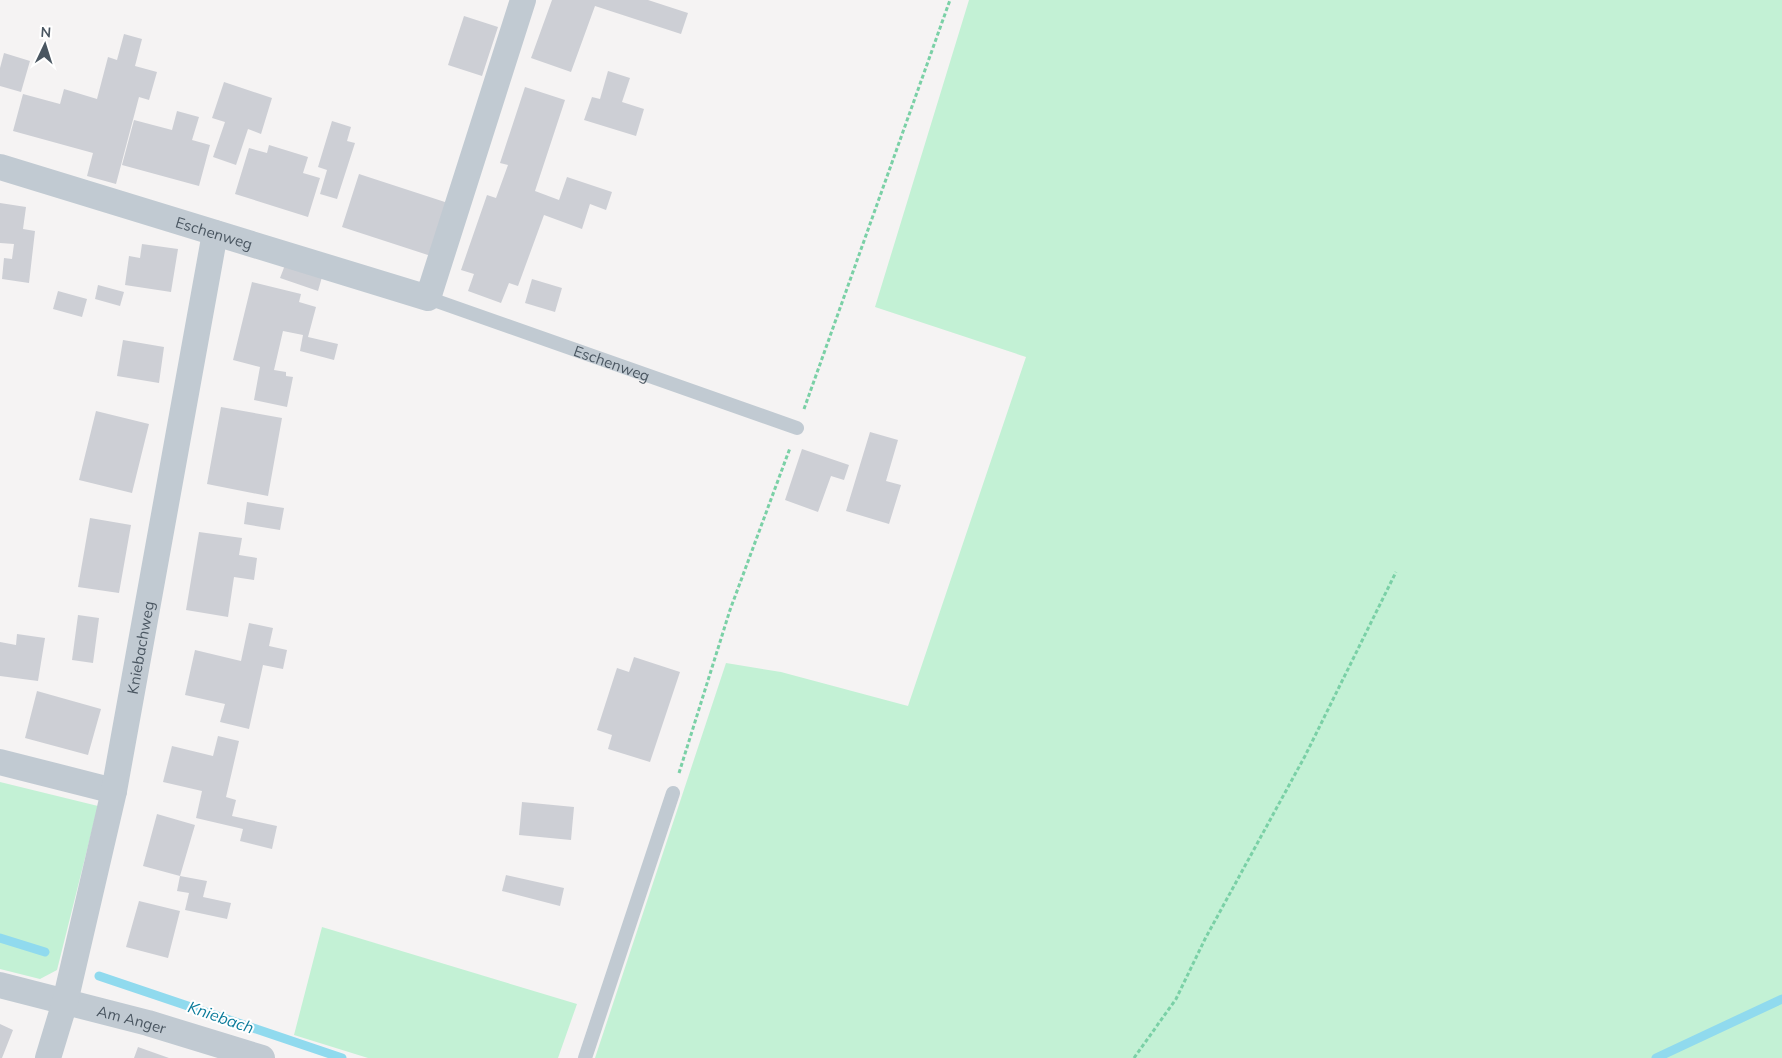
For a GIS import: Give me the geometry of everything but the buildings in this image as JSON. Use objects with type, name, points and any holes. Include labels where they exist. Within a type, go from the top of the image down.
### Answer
[{"type":"street","points":[[428,298],[523,0]]},
{"type":"street","name":"Eschenweg","points":[[0,167],[428,298]]},
{"type":"street","name":"Kniebachweg","points":[[48,1058],[65,1002],[114,792],[215,232]]},
{"type":"street","points":[[0,762],[114,792]]},
{"type":"street","name":"Am Anger","points":[[0,985],[148,1023],[262,1058]]},
{"type":"lane","name":"Eschenweg","points":[[428,298],[797,428]]},
{"type":"lane","points":[[585,1058],[673,793]]},
{"type":"path","points":[[673,793],[730,610],[950,0]]},
{"type":"path","points":[[1134,1058],[1176,999],[1205,939],[1305,756],[1396,572]]},
{"type":"green space","points":[[969,0],[1782,0],[1782,1058],[595,1058],[726,663],[781,672],[908,706],[1026,357],[875,307]]},
{"type":"green space","points":[[0,782],[98,806],[57,970],[40,979],[0,969]]},
{"type":"green space","points":[[322,927],[577,1004],[558,1058],[368,1058],[294,1035]]},
{"type":"waterway","name":"Kniebach","points":[[0,938],[45,952]]},
{"type":"waterway","name":"Kniebach","points":[[99,976],[342,1058]]},
{"type":"waterway","points":[[1656,1058],[1782,999]]}]
